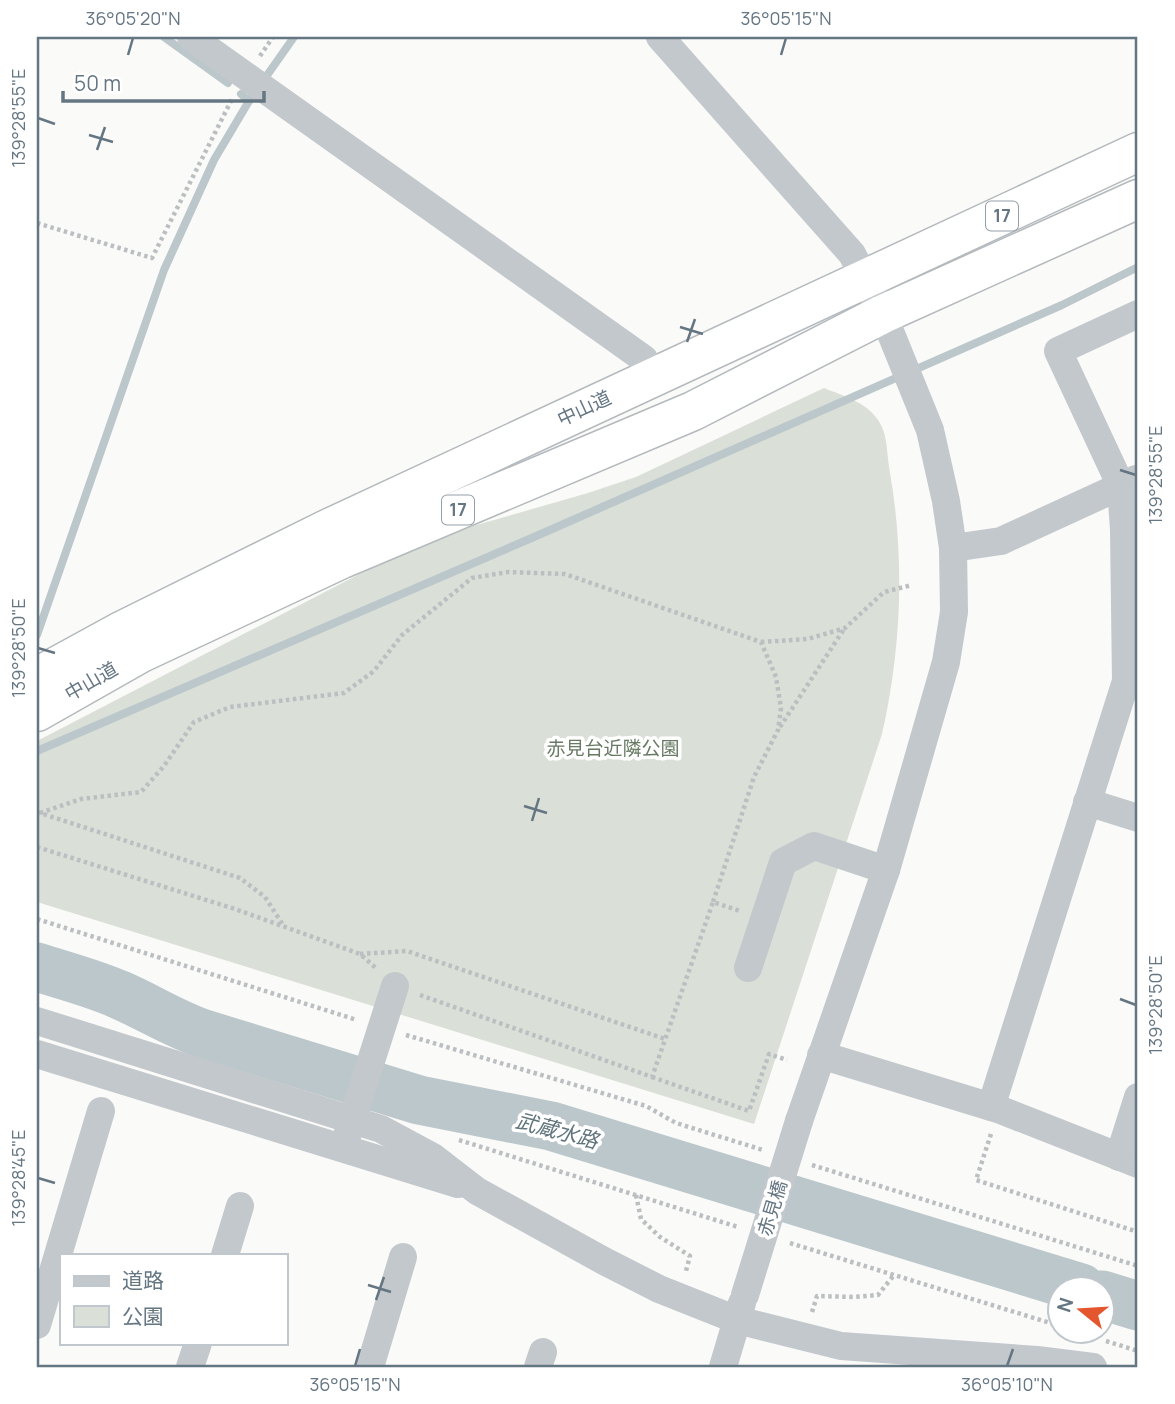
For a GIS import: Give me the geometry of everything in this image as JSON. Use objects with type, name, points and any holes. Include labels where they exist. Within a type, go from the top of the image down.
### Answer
[{"type":"highway","name":"中山道","points":[[37,677],[123,630],[325,530],[1138,152]]},
{"type":"highway","name":"中山道","points":[[37,712],[141,653],[342,559],[693,411],[883,314],[1138,199]]},
{"type":"street","points":[[191,37],[644,359],[653,377]]},
{"type":"street","name":"赤見橋","points":[[660,37],[844,242],[883,314],[930,430],[953,548],[954,612],[946,662],[886,870],[799,1121],[723,1367]]},
{"type":"street","points":[[995,1108],[1126,681],[1124,530],[1130,482],[1058,351],[1138,314]]},
{"type":"street","points":[[953,548],[1001,541],[1130,482]]},
{"type":"street","points":[[1087,802],[1138,818]]},
{"type":"street","points":[[748,968],[783,862],[814,846],[886,870]]},
{"type":"street","points":[[344,1148],[395,986]]},
{"type":"street","points":[[37,1021],[355,1109],[381,1129],[433,1157],[477,1191],[659,1290],[741,1308],[841,1346],[1037,1360],[1093,1367]]},
{"type":"street","points":[[37,1054],[477,1191]]},
{"type":"street","points":[[821,1055],[995,1108],[1128,1161],[1138,1097]]},
{"type":"street","points":[[37,1325],[101,1111]]},
{"type":"street","points":[[225,1254],[240,1206]]},
{"type":"street","points":[[370,1367],[403,1257]]},
{"type":"street","points":[[190,1367],[198,1344]]},
{"type":"path","points":[[37,223],[152,258],[214,133],[256,84],[273,37]]},
{"type":"path","points":[[38,812],[81,799],[141,792],[164,766],[194,722],[230,707],[344,693],[374,671],[402,635],[472,578],[508,572],[565,574],[761,642],[808,639],[845,628]]},
{"type":"path","points":[[652,1077],[754,777],[778,730],[845,628],[884,592],[912,585]]},
{"type":"path","points":[[761,642],[776,677],[781,708],[778,730]]},
{"type":"path","points":[[38,812],[240,878],[265,897],[283,926]]},
{"type":"path","points":[[37,847],[235,908],[360,954],[395,986],[748,1111],[769,1054],[787,1060]]},
{"type":"path","points":[[713,902],[764,919]]},
{"type":"path","points":[[37,919],[379,1034]]},
{"type":"path","points":[[360,954],[407,951],[665,1039]]},
{"type":"path","points":[[995,1108],[976,1180],[1138,1232]]},
{"type":"path","points":[[453,1138],[739,1227]]},
{"type":"path","points":[[636,1195],[641,1219],[660,1237],[690,1256],[684,1278]]},
{"type":"path","points":[[778,1239],[1046,1322]]},
{"type":"path","points":[[810,1320],[817,1296],[854,1297],[878,1294],[894,1275]]},
{"type":"green space","name":"赤見台近隣公園","points":[[824,388],[871,411],[884,434],[894,500],[899,567],[894,668],[882,734],[754,1124],[37,902],[37,741],[375,566],[473,526],[636,477]]},
{"type":"waterway","points":[[164,37],[228,83]]},
{"type":"waterway","points":[[37,635],[164,270],[214,160],[249,101],[294,37]]},
{"type":"waterway","points":[[241,94],[249,101]]},
{"type":"waterway","points":[[37,751],[1062,305],[1138,267]]},
{"type":"waterway","name":"武蔵水路","points":[[37,967],[110,991],[204,1034],[419,1100],[551,1126],[1046,1277]]},
{"type":"waterway","name":"武蔵水路","points":[[1116,1299],[1138,1306]]}]
